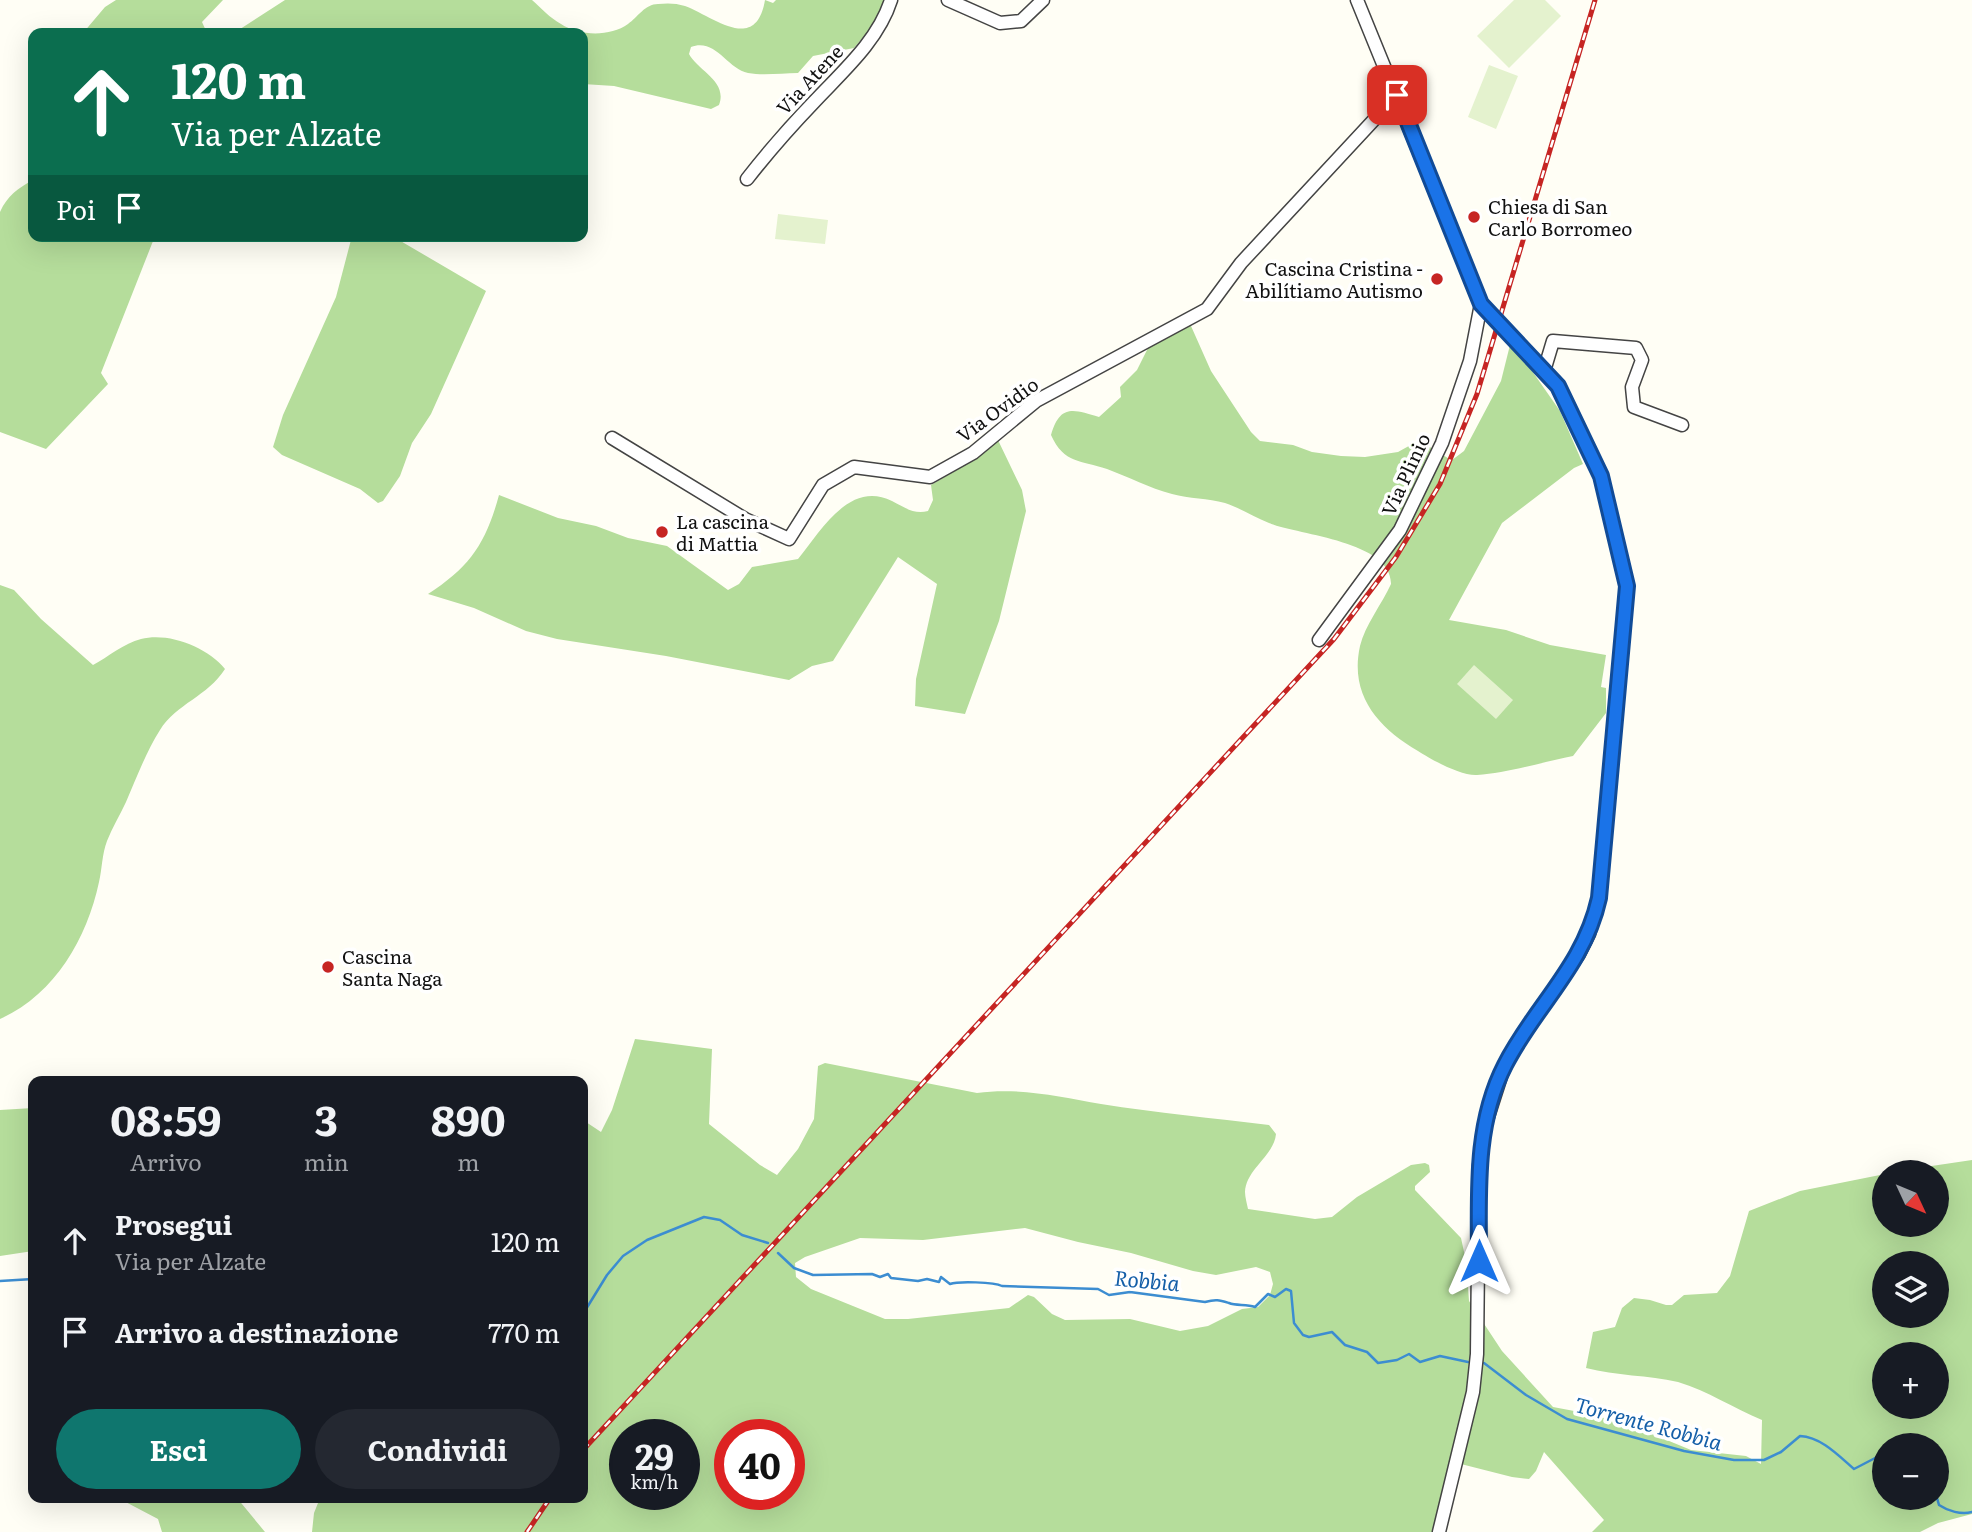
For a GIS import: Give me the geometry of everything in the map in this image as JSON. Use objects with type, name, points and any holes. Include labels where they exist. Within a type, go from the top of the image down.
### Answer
[{"type":"street","name":"Via Atene","points":[[747,179],[772,146],[855,58],[884,20],[891,0]]},
{"type":"street","points":[[948,0],[1000,23],[1021,21],[1043,0]]},
{"type":"street","points":[[1357,0],[1481,304],[1558,386],[1601,476],[1627,586],[1599,898],[1595,915],[1579,954],[1517,1043],[1504,1067],[1486,1123],[1479,1166],[1477,1354],[1473,1392],[1439,1532]]},
{"type":"street","name":"Via Ovidio","points":[[612,438],[746,519],[789,539],[823,485],[854,467],[930,477],[973,453],[1036,401],[1207,309],[1241,262],[1397,95]]},
{"type":"street","name":"Via Plinio","points":[[1320,640],[1400,530],[1446,431],[1470,361],[1481,304]]},
{"type":"street","points":[[1545,372],[1553,341],[1636,348],[1642,359],[1632,387],[1634,407],[1682,425]]},
{"type":"green space","points":[[116,0],[223,0],[202,22],[205,28],[87,28],[105,7]]},
{"type":"green space","points":[[285,0],[532,0],[553,19],[568,28],[242,28]]},
{"type":"green space","points":[[765,0],[773,3],[776,0],[887,0],[883,14],[854,48],[813,56],[798,73],[748,73],[708,47],[691,47],[689,54],[693,60],[719,89],[719,105],[711,109],[614,86],[588,84],[588,33],[604,33],[621,28],[645,8],[653,5],[682,5],[721,23],[743,29],[753,25],[760,16]]},
{"type":"green space","points":[[1514,0],[1545,0],[1561,16],[1509,68],[1477,36]]},
{"type":"green space","points":[[1489,65],[1518,76],[1496,129],[1468,117]]},
{"type":"green space","points":[[28,183],[28,242],[153,242],[101,373],[108,384],[46,449],[0,432],[0,212],[6,201]]},
{"type":"green space","points":[[778,214],[828,220],[825,244],[775,239]]},
{"type":"green space","points":[[350,242],[402,242],[486,291],[431,414],[412,443],[400,476],[383,501],[378,503],[360,489],[282,455],[273,447],[283,415],[336,297]]},
{"type":"green space","points":[[1187,317],[1211,371],[1251,432],[1260,441],[1341,456],[1365,457],[1398,452],[1416,442],[1431,447],[1452,460],[1464,451],[1501,381],[1511,341],[1560,411],[1583,464],[1502,523],[1449,620],[1506,630],[1550,645],[1606,655],[1601,687],[1606,688],[1606,713],[1573,756],[1513,770],[1470,775],[1424,755],[1380,721],[1370,709],[1359,680],[1358,664],[1362,638],[1391,584],[1387,570],[1377,558],[1342,542],[1269,523],[1225,503],[1164,492],[1107,469],[1074,460],[1062,451],[1051,435],[1059,418],[1069,411],[1099,417],[1121,397],[1120,387],[1137,370],[1157,330]]},
{"type":"green space","points":[[997,438],[1022,490],[1026,511],[999,621],[965,714],[915,706],[916,679],[937,584],[898,557],[833,661],[812,666],[789,680],[666,656],[557,639],[526,631],[474,608],[428,594],[455,574],[474,552],[488,527],[499,495],[558,518],[667,546],[728,590],[739,584],[752,567],[798,559],[838,512],[862,497],[877,496],[914,511],[928,511],[933,500],[931,485],[965,465]]},
{"type":"green space","points":[[0,585],[14,590],[41,619],[93,665],[122,647],[152,637],[187,643],[208,654],[225,669],[210,686],[175,713],[155,738],[107,841],[94,903],[77,944],[65,963],[37,995],[0,1019]]},
{"type":"green space","points":[[1474,665],[1513,700],[1496,719],[1457,684]]},
{"type":"green space","points":[[635,1039],[712,1049],[709,1124],[760,1165],[777,1175],[798,1149],[814,1119],[818,1066],[825,1063],[977,1093],[1008,1091],[1040,1094],[1269,1125],[1276,1134],[1274,1142],[1250,1176],[1245,1194],[1248,1209],[1315,1219],[1332,1217],[1357,1197],[1411,1165],[1425,1163],[1429,1165],[1430,1172],[1415,1186],[1415,1190],[1461,1238],[1469,1301],[1502,1351],[1553,1407],[1635,1427],[1691,1450],[1746,1456],[1761,1464],[1762,1420],[1678,1382],[1586,1368],[1593,1332],[1615,1327],[1622,1308],[1634,1298],[1672,1305],[1684,1295],[1717,1293],[1730,1276],[1749,1211],[1800,1191],[1872,1177],[1872,1237],[1950,1237],[1950,1163],[1972,1160],[1972,1514],[1938,1523],[1920,1532],[1592,1532],[1604,1520],[1544,1452],[1536,1471],[1529,1479],[1457,1463],[1441,1532],[312,1532],[318,1503],[588,1503],[588,1123],[601,1132],[612,1110]],"holes":[[[1025,1228],[1216,1275],[1256,1267],[1270,1272],[1273,1284],[1270,1295],[1258,1307],[1242,1309],[1208,1326],[1180,1331],[1130,1319],[1065,1320],[1052,1314],[1034,1297],[1028,1295],[1009,1308],[885,1319],[811,1289],[796,1277],[795,1263],[860,1238],[923,1240]]]},
{"type":"green space","points":[[28,1108],[28,1252],[0,1256],[0,1110]]},
{"type":"green space","points":[[128,1503],[241,1503],[265,1532],[162,1532],[158,1519]]},
{"type":"waterway","name":"Robbia","points":[[588,1306],[607,1275],[623,1256],[647,1240],[704,1217],[720,1220],[742,1235],[768,1243]]},
{"type":"waterway","name":"Robbia","points":[[778,1253],[794,1268],[813,1275],[872,1274],[880,1277],[888,1274],[891,1278],[939,1282],[941,1277],[950,1284],[976,1282],[1002,1286],[1098,1289],[1109,1295],[1130,1292],[1205,1302],[1217,1300],[1255,1307],[1268,1294],[1275,1297],[1286,1289],[1291,1291],[1294,1323],[1303,1335],[1309,1337],[1332,1332],[1345,1345],[1367,1352],[1378,1363],[1397,1360],[1409,1354],[1420,1362],[1440,1356],[1468,1362]]},
{"type":"waterway","name":"Robbia","points":[[0,1281],[28,1279]]},
{"type":"waterway","name":"Torrente Robbia","points":[[1484,1363],[1526,1395],[1567,1419],[1684,1451],[1734,1460],[1764,1460],[1781,1452],[1800,1436],[1822,1443],[1854,1469],[1872,1460]]},
{"type":"waterway","name":"Torrente Robbia","points":[[1949,1510],[1959,1513],[1972,1512]]},
{"type":"railway","points":[[588,1445],[1334,639],[1396,557],[1440,484],[1477,394],[1595,0]]},
{"type":"railway","points":[[527,1532],[547,1503]]},
{"type":"place","name":"Chiesa di San Carlo Borromeo","points":[[1474,217]]},
{"type":"place","name":"Cascina Cristina - Abilítiamo Autismo","points":[[1437,279]]},
{"type":"place","name":"La cascina di Mattia","points":[[662,532]]},
{"type":"place","name":"Cascina Santa Naga","points":[[328,967]]},
{"type":"route","points":[[1397,95],[1481,304],[1558,386],[1601,476],[1627,586],[1599,898],[1589,934],[1579,954],[1517,1043],[1494,1092],[1479,1166],[1479,1261]]}]
